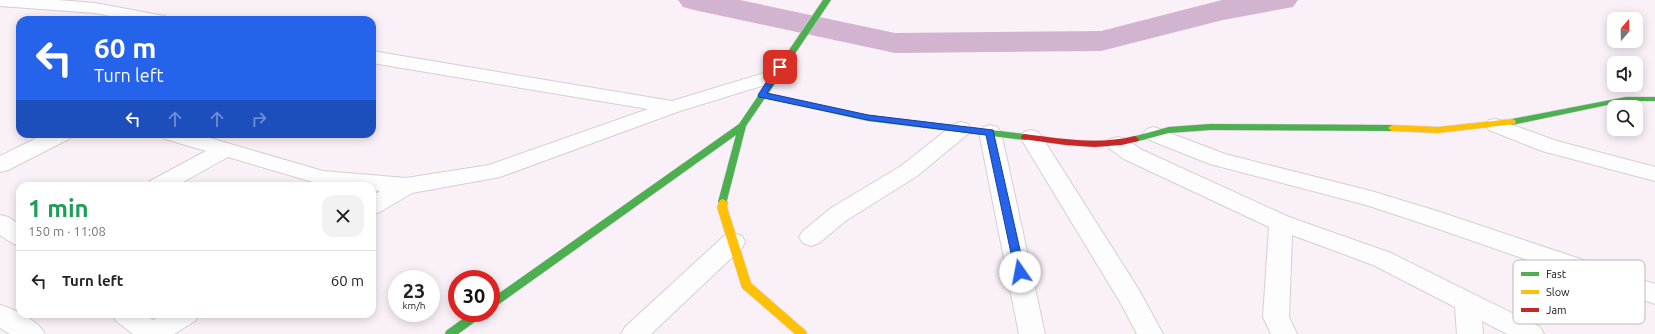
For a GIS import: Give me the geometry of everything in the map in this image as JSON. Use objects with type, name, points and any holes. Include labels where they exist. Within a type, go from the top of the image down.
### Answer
[{"type":"street","points":[[802,334],[746,285],[722,207],[742,126],[780,67],[827,0]]},
{"type":"street","points":[[3,3],[96,8],[138,16]]},
{"type":"street","points":[[376,58],[673,107]]},
{"type":"street","points":[[376,183],[406,186],[492,172],[780,67]]},
{"type":"street","points":[[762,95],[868,118],[1031,137],[1118,144],[1169,130],[1210,127],[1357,127],[1438,130],[1496,125],[1626,99],[1655,100]]},
{"type":"street","points":[[1496,125],[1550,146],[1655,174]]},
{"type":"street","points":[[500,298],[742,126]]},
{"type":"street","points":[[811,237],[839,214],[908,171],[961,129]]},
{"type":"street","points":[[990,132],[1032,334]]},
{"type":"street","points":[[1154,134],[1218,159],[1371,199],[1555,260]]},
{"type":"street","points":[[1031,137],[1130,298],[1150,334]]},
{"type":"street","points":[[0,165],[54,138]]},
{"type":"street","points":[[185,138],[324,178],[365,182]]},
{"type":"street","points":[[1118,144],[1132,154],[1281,223],[1382,259],[1531,334]]},
{"type":"street","points":[[165,182],[225,150]]},
{"type":"street","points":[[376,204],[406,186]]},
{"type":"street","points":[[0,223],[16,234]]},
{"type":"street","points":[[1281,223],[1276,316],[1287,333]]},
{"type":"street","points":[[634,334],[733,242]]},
{"type":"street","points":[[1645,291],[1655,294]]},
{"type":"street","points":[[1467,301],[1470,334]]},
{"type":"street","points":[[0,315],[32,334]]},
{"type":"street","points":[[130,318],[152,334],[179,318]]},
{"type":"street","points":[[450,334],[467,322]]},
{"type":"waterway","points":[[694,0],[895,43],[1101,41],[1221,10],[1282,0]]},
{"type":"traffic: fast","points":[[723,202],[742,126],[827,0]]},
{"type":"traffic: fast","points":[[762,95],[868,118],[1025,137]]},
{"type":"traffic: fast","points":[[1512,122],[1626,99],[1655,99]]},
{"type":"traffic: fast","points":[[500,298],[742,126]]},
{"type":"traffic: fast","points":[[1135,139],[1169,130],[1210,127],[1392,128]]},
{"type":"traffic: fast","points":[[450,334],[467,322]]},
{"type":"traffic: slow","points":[[1392,128],[1438,130],[1512,122]]},
{"type":"traffic: slow","points":[[723,202],[722,207],[746,285],[802,334]]},
{"type":"traffic: jam","points":[[1025,137],[1094,144],[1122,142],[1135,139]]},
{"type":"route","points":[[780,67],[762,95],[868,118],[990,132],[1020,272]]}]
